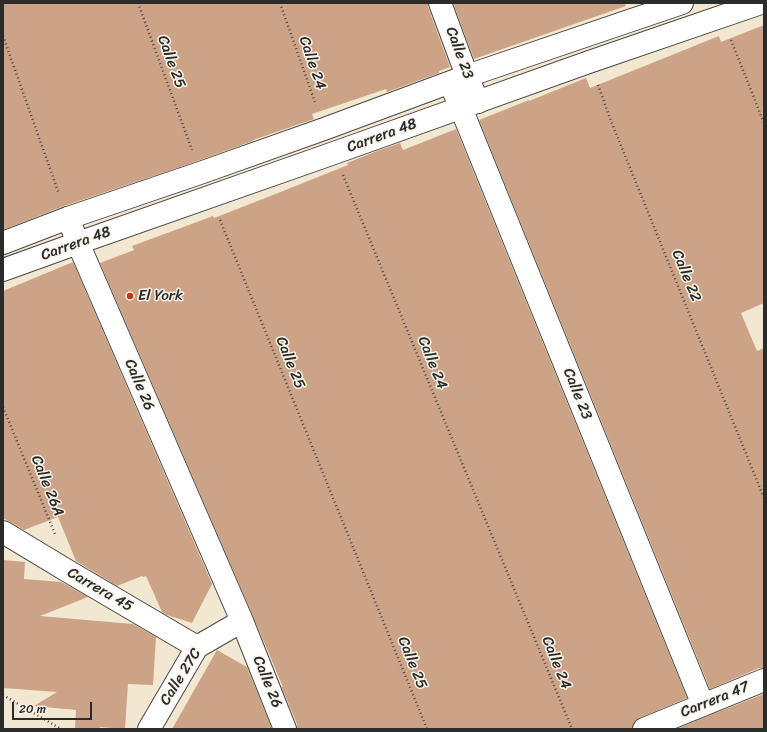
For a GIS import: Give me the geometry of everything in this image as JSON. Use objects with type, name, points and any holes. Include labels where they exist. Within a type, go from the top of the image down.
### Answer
[{"type":"street","name":"Calle 23","points":[[440,3],[458,79],[703,705]]},
{"type":"street","name":"Carrera 48","points":[[3,243],[68,218],[324,130],[458,79],[682,3]]},
{"type":"street","name":"Carrera 48","points":[[3,270],[589,62],[761,3]]},
{"type":"street","name":"Calle 26","points":[[68,218],[242,621],[285,729]]},
{"type":"street","name":"Carrera 45","points":[[3,532],[197,647]]},
{"type":"street","name":"Calle 27C","points":[[150,729],[197,647],[242,621]]},
{"type":"street","name":"Carrera 47","points":[[644,729],[764,680]]},
{"type":"path","name":"Calle 25","points":[[138,3],[200,173]]},
{"type":"path","name":"Calle 24","points":[[280,3],[324,130]]},
{"type":"path","points":[[722,17],[764,123]]},
{"type":"path","points":[[3,36],[68,218]]},
{"type":"path","name":"Calle 22","points":[[589,62],[611,121],[764,498]]},
{"type":"path","name":"Calle 24","points":[[334,153],[572,729]]},
{"type":"path","name":"Calle 25","points":[[211,196],[427,729]]},
{"type":"path","name":"Calle 26A","points":[[3,407],[56,537]]},
{"type":"path","points":[[3,695],[61,729]]},
{"type":"building","points":[[3,3],[428,3],[428,7],[450,67],[439,71],[439,73],[387,92],[386,89],[312,114],[314,119],[180,167],[64,206],[3,230]]},
{"type":"building","points":[[453,3],[625,3],[626,6],[474,59]]},
{"type":"building","points":[[764,25],[764,303],[741,313],[757,351],[764,348],[764,668],[759,668],[710,689],[479,120],[586,78],[590,88],[719,36],[721,42]]},
{"type":"building","points":[[456,129],[687,698],[639,718],[634,722],[632,729],[297,729],[297,724],[281,686],[283,687],[253,616],[100,263],[134,250],[132,246],[213,216],[214,218],[348,165],[347,163],[377,151],[400,143],[403,150]]},
{"type":"building","points":[[73,262],[212,584],[192,623],[162,612],[146,576],[142,576],[117,586],[76,561],[58,517],[24,530],[3,518],[3,291]]},
{"type":"building","points":[[3,560],[25,562],[24,579],[61,582],[88,597],[40,616],[133,624],[156,637],[153,685],[128,684],[125,729],[100,727],[100,729],[75,728],[76,710],[34,706],[57,692],[3,688]]},
{"type":"building","points":[[217,650],[247,667],[272,729],[172,729]]},
{"type":"building","points":[[764,694],[764,729],[677,729],[708,716]]},
{"type":"place","name":"El York","points":[[130,296]]}]
